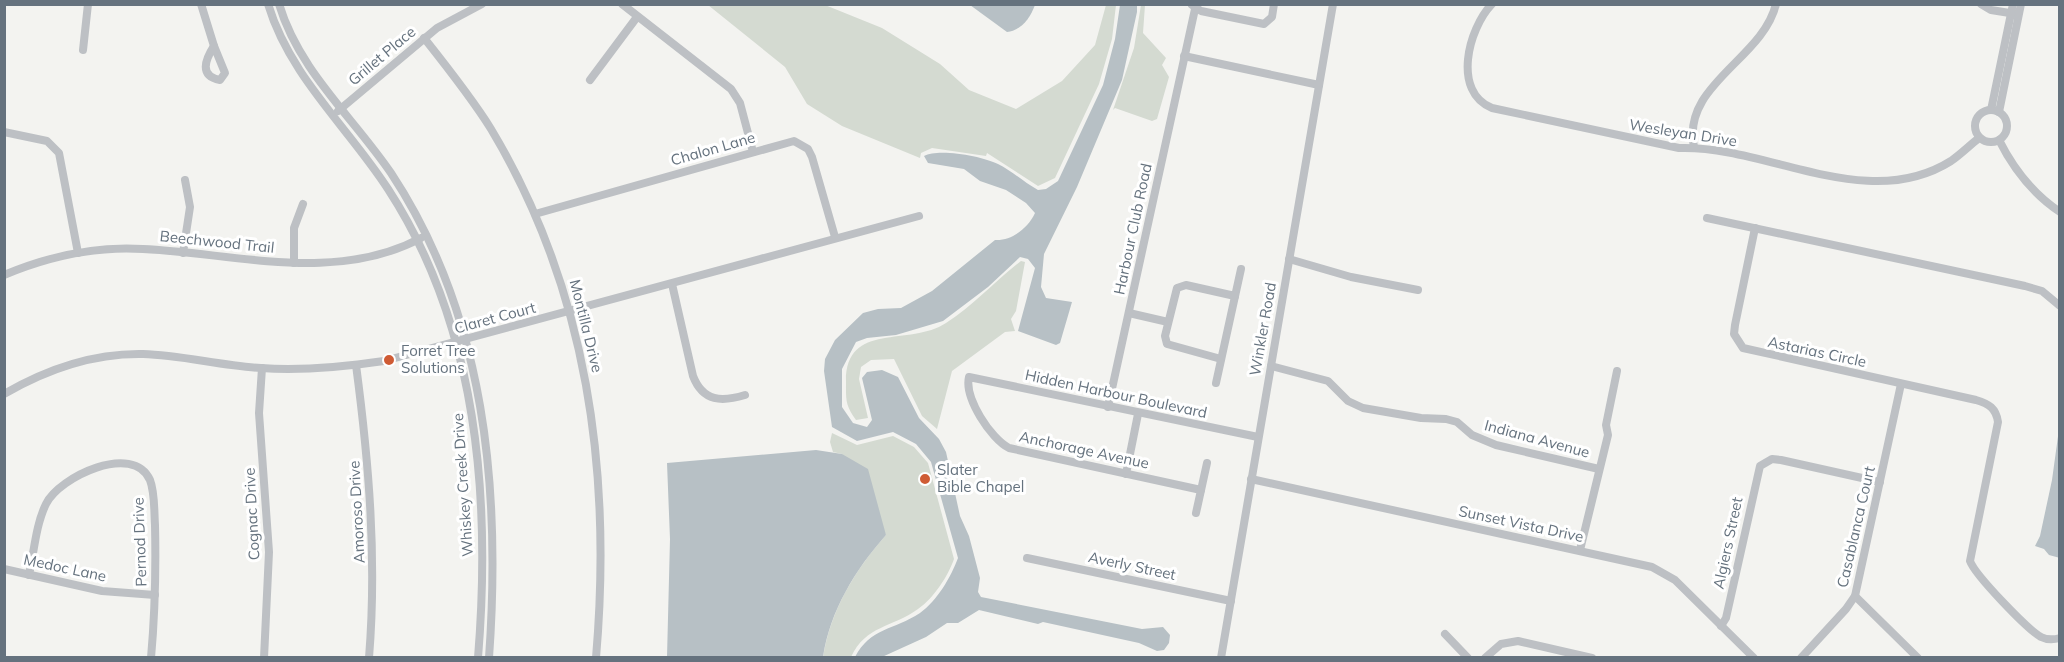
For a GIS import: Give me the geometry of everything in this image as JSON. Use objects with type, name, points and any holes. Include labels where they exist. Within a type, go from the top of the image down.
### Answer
[{"type":"street","points":[[83,51],[88,4]]},
{"type":"street","points":[[201,4],[214,46]]},
{"type":"street","name":"Whiskey Creek Drive","points":[[268,4],[289,56],[309,86],[374,167],[417,240],[441,294],[457,342],[472,412],[480,491],[482,571],[478,657]]},
{"type":"street","name":"Whiskey Creek Drive","points":[[279,4],[299,52],[391,173],[426,235],[448,283],[467,339],[482,411],[490,493],[492,585],[489,657]]},
{"type":"street","name":"Grillet Place","points":[[333,115],[461,8],[482,4]]},
{"type":"street","points":[[622,4],[731,89],[740,103],[753,152]]},
{"type":"street","points":[[1193,7],[1264,24],[1272,17],[1274,4]]},
{"type":"street","name":"Winkler Road","points":[[1221,657],[1334,4]]},
{"type":"street","name":"Wesleyan Drive","points":[[1492,4],[1478,23],[1467,72],[1471,91],[1480,101],[1492,108],[1678,148],[1694,147],[1864,181],[1921,174],[1950,161],[1979,138]]},
{"type":"street","points":[[1694,147],[1693,120],[1704,98],[1764,30],[1776,4]]},
{"type":"street","points":[[1981,4],[1991,10],[2014,11]]},
{"type":"street","points":[[2000,140],[2007,126],[1995,111],[2014,11],[2021,4]]},
{"type":"street","name":"Harbour Club Road","points":[[1108,407],[1193,7]]},
{"type":"street","points":[[590,80],[637,17]]},
{"type":"street","name":"Montilla Drive","points":[[424,38],[490,127],[536,213],[571,311],[590,402],[598,493],[600,565],[597,657]]},
{"type":"street","points":[[1184,56],[1320,85]]},
{"type":"street","points":[[1995,111],[1982,112],[1976,120],[1975,129],[1979,138],[1989,142],[2000,140]]},
{"type":"street","points":[[4,132],[47,141],[59,153],[78,253]]},
{"type":"street","points":[[2000,140],[2010,163],[2046,203],[2060,212]]},
{"type":"street","name":"Chalon Lane","points":[[536,213],[794,141],[808,149],[835,237]]},
{"type":"street","points":[[183,253],[190,202],[184,180]]},
{"type":"street","points":[[294,263],[294,228],[303,204]]},
{"type":"street","name":"Claret Court","points":[[4,394],[46,372],[84,360],[112,355],[161,356],[262,368],[356,365],[404,357],[835,237],[919,216]]},
{"type":"street","points":[[1707,218],[2025,286],[2042,291],[2060,306]]},
{"type":"street","name":"Astarias Circle","points":[[1755,228],[1735,325],[1737,342],[1751,352],[1984,402],[1996,413],[1998,422],[1970,561],[1978,576],[2036,632],[2050,640],[2060,638]]},
{"type":"street","name":"Beechwood Trail","points":[[4,275],[78,253],[141,248],[294,263],[372,256],[398,249],[426,235]]},
{"type":"street","points":[[1289,259],[1351,277],[1418,290]]},
{"type":"street","points":[[1216,383],[1241,269]]},
{"type":"street","points":[[672,284],[693,376],[698,388],[706,396],[718,400],[745,395]]},
{"type":"street","points":[[1221,359],[1167,344],[1165,336],[1168,322],[1177,288],[1186,285],[1235,296]]},
{"type":"street","points":[[1129,313],[1168,322]]},
{"type":"street","name":"Amoroso Drive","points":[[356,365],[371,500],[373,575],[369,657]]},
{"type":"street","name":"Indiana Avenue","points":[[1271,366],[1328,381],[1348,401],[1364,408],[1421,418],[1446,419],[1457,422],[1472,435],[1496,445],[1599,469]]},
{"type":"street","name":"Cognac Drive","points":[[262,368],[260,434],[269,552],[264,657]]},
{"type":"street","points":[[1580,550],[1608,435],[1606,425],[1617,370]]},
{"type":"street","name":"Hidden Harbour Boulevard","points":[[969,377],[1138,414],[1258,437]]},
{"type":"street","name":"Anchorage Avenue","points":[[969,377],[967,386],[971,400],[1002,444],[1017,450],[1201,490]]},
{"type":"street","name":"Casablanca Court","points":[[1801,657],[1846,609],[1855,596],[1901,384]]},
{"type":"street","points":[[1125,474],[1138,414]]},
{"type":"street","name":"Algiers Street","points":[[1721,626],[1726,618],[1760,466],[1772,459],[1781,460],[1880,482]]},
{"type":"street","name":"Pernod Drive","points":[[29,575],[43,512],[51,496],[66,482],[105,465],[125,463],[141,469],[151,483],[154,518],[155,595],[151,657]]},
{"type":"street","points":[[1196,513],[1207,463]]},
{"type":"street","name":"Sunset Vista Drive","points":[[1251,479],[1628,560],[1661,571],[1675,580],[1754,657]]},
{"type":"street","name":"Averly Street","points":[[1027,558],[1231,601]]},
{"type":"street","name":"Medoc Lane","points":[[4,569],[102,591],[155,595]]},
{"type":"street","points":[[1855,596],[1918,657]]},
{"type":"street","points":[[1445,634],[1468,657]]},
{"type":"street","points":[[1485,657],[1501,644],[1518,641],[1592,657]]},
{"type":"shaded area","points":[[708,5],[825,5],[882,28],[940,64],[969,90],[1016,109],[1062,81],[1095,45],[1106,5],[1116,5],[1112,39],[1099,84],[1055,178],[1038,186],[987,153],[986,156],[932,148],[921,153],[920,158],[842,126],[807,104],[785,67]]},
{"type":"shaded area","points":[[970,5],[1035,5],[1025,23],[1007,32]]},
{"type":"shaded area","points":[[1120,5],[1137,5],[1122,80],[1077,187],[1044,254],[1041,287],[1046,298],[1072,302],[1060,343],[1056,345],[1018,331],[1035,268],[1028,259],[1020,257],[988,287],[943,321],[896,335],[867,338],[856,342],[842,369],[842,407],[853,423],[867,427],[872,420],[862,378],[867,372],[882,370],[898,377],[919,418],[939,439],[946,452],[960,516],[969,536],[980,578],[978,592],[981,597],[1142,629],[1163,627],[1170,635],[1169,643],[1164,650],[1157,651],[1139,643],[979,610],[958,623],[947,623],[926,637],[882,657],[855,657],[861,647],[875,635],[910,619],[926,608],[943,588],[958,558],[931,462],[916,444],[893,432],[857,441],[832,427],[824,371],[825,359],[835,340],[863,313],[878,309],[901,308],[932,291],[995,240],[1013,236],[1028,224],[1035,213],[1026,203],[1006,190],[980,181],[964,169],[928,163],[924,156],[949,153],[982,158],[1003,167],[1038,190],[1046,189],[1058,181],[1103,85],[1115,39]]},
{"type":"shaded area","points":[[1141,5],[1145,5],[1143,33],[1166,58],[1162,65],[1169,77],[1157,119],[1152,121],[1115,108],[1113,110],[1134,48]]},
{"type":"shaded area","points":[[1021,261],[1025,262],[1016,311],[1011,319],[1015,331],[1005,332],[952,371],[937,429],[922,416],[894,359],[871,360],[861,367],[859,379],[868,418],[856,420],[847,402],[846,381],[849,362],[857,350],[882,338],[915,334],[946,323]]},
{"type":"shaded area","points":[[2059,429],[2060,558],[2049,555],[2044,549],[2035,546],[2040,536],[2052,480]]},
{"type":"shaded area","points":[[832,433],[857,445],[893,436],[914,447],[928,463],[954,559],[940,586],[918,609],[872,633],[857,647],[851,657],[823,658],[831,624],[846,592],[864,562],[886,535],[842,454],[833,452],[830,442]]},
{"type":"shaded area","points":[[816,450],[842,454],[868,469],[886,535],[854,577],[838,607],[831,623],[823,657],[667,657],[670,539],[667,463]]},
{"type":"place","name":"Forret Tree Solutions","points":[[389,360]]},
{"type":"place","name":"Slater Bible Chapel","points":[[925,479]]}]
